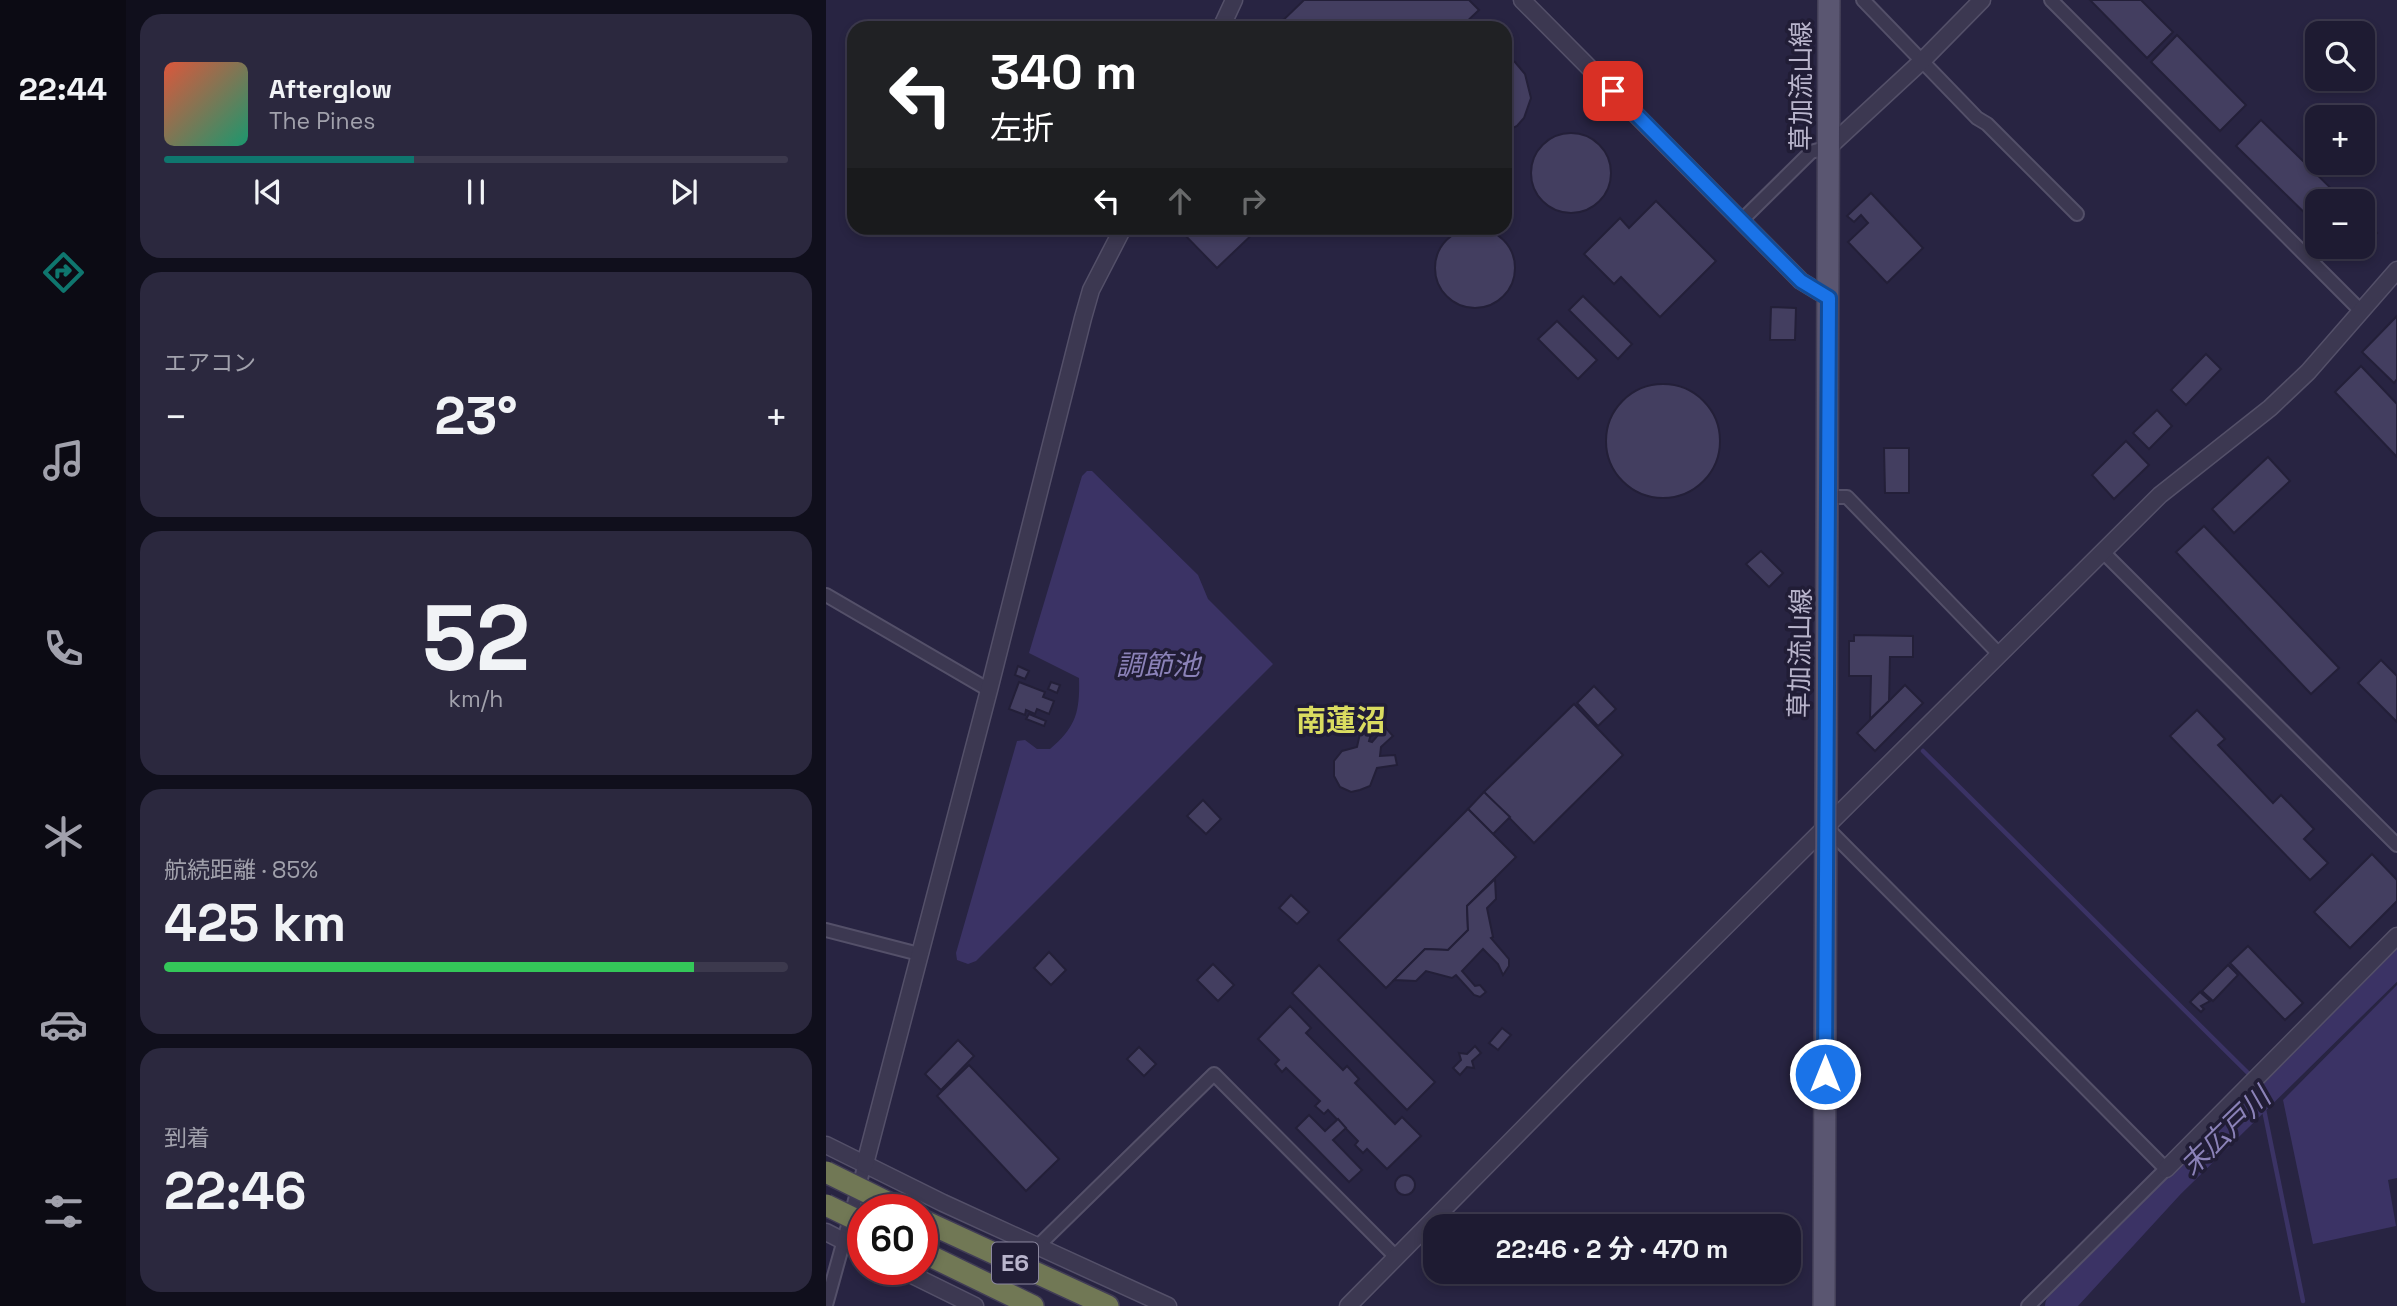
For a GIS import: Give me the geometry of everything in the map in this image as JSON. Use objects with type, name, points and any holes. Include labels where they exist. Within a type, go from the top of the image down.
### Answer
[{"type":"highway","points":[[826,1172],[871,1194]]},
{"type":"highway","points":[[826,1205],[847,1215]]},
{"type":"highway","name":"E6","points":[[938,1227],[1108,1306]]},
{"type":"highway","name":"E6","points":[[938,1260],[1033,1306]]},
{"type":"main road","name":"草加流山線","points":[[1824,1306],[1829,0]]},
{"type":"street","points":[[1224,21],[1234,0]]},
{"type":"street","points":[[1522,0],[1801,281],[1829,298]]},
{"type":"street","points":[[1863,0],[1977,118],[1987,124],[2077,214]]},
{"type":"street","points":[[1741,220],[1811,152],[1829,147],[1923,60],[1982,0]]},
{"type":"street","points":[[2051,0],[2361,311]]},
{"type":"street","points":[[826,1305],[845,1242],[989,690],[1083,318],[1091,290],[1119,235]]},
{"type":"street","points":[[1348,1306],[1579,1072],[2175,481],[2286,394],[2397,270]]},
{"type":"street","points":[[1829,497],[1847,497],[2000,655]]},
{"type":"street","points":[[2103,552],[2397,845]]},
{"type":"street","points":[[826,595],[989,690]]},
{"type":"street","points":[[1827,826],[2166,1169]]},
{"type":"street","points":[[826,930],[919,954]]},
{"type":"street","points":[[2028,1306],[2397,936]]},
{"type":"street","points":[[1038,1246],[1214,1074],[1397,1258]]},
{"type":"street","points":[[826,1144],[1168,1306]]},
{"type":"street","points":[[826,1232],[845,1242]]},
{"type":"street","points":[[932,1285],[975,1306]]},
{"type":"water","name":"調節池","points":[[1087,471],[1092,471],[1198,575],[1208,599],[1273,664],[976,961],[968,964],[957,960],[956,953],[1017,741],[1025,740],[1037,749],[1050,749],[1071,726],[1077,710],[1079,678],[1029,653],[1082,476]]},
{"type":"water","points":[[2397,985],[2397,1178],[2388,1180],[2396,1226],[2313,1244],[2283,1100]]},
{"type":"building","points":[[1304,0],[1469,0],[1479,10],[1467,21],[1282,21]]},
{"type":"building","points":[[2090,0],[2141,0],[2173,32],[2147,58]]},
{"type":"building","points":[[2177,35],[2246,105],[2220,131],[2151,62]]},
{"type":"building","points":[[1512,60],[1525,74],[1531,98],[1524,118],[1512,128]]},
{"type":"building","points":[[2261,120],[2305,163],[2305,175],[2317,175],[2332,189],[2305,189],[2305,213],[2236,146]]},
{"type":"building","points":[[1571,133],[1586,136],[1599,145],[1608,158],[1611,173],[1608,188],[1599,201],[1586,210],[1571,213],[1556,210],[1543,201],[1534,188],[1531,173],[1534,158],[1543,145],[1556,136]]},
{"type":"building","points":[[1871,193],[1923,248],[1887,283],[1848,242],[1868,223],[1861,215],[1854,222],[1847,216]]},
{"type":"building","points":[[1656,201],[1716,261],[1660,317],[1621,277],[1614,284],[1584,254],[1620,218],[1629,228]]},
{"type":"building","points":[[1185,235],[1252,235],[1217,268]]},
{"type":"building","points":[[1453,235],[1497,235],[1508,246],[1514,260],[1514,276],[1508,290],[1497,301],[1483,307],[1467,307],[1453,301],[1442,290],[1436,276],[1438,253]]},
{"type":"building","points":[[1583,296],[1632,344],[1618,359],[1569,310]]},
{"type":"building","points":[[1771,307],[1796,308],[1795,340],[1770,340]]},
{"type":"building","points":[[2397,316],[2397,379],[2394,383],[2362,352]]},
{"type":"building","points":[[1557,321],[1597,360],[1578,379],[1538,339]]},
{"type":"building","points":[[2206,354],[2221,369],[2186,405],[2171,390]]},
{"type":"building","points":[[2361,366],[2397,404],[2397,457],[2335,392]]},
{"type":"building","points":[[1663,384],[1685,388],[1695,393],[1711,409],[1716,419],[1720,441],[1716,463],[1711,473],[1695,489],[1685,494],[1663,498],[1641,494],[1631,489],[1615,473],[1610,463],[1606,441],[1610,419],[1615,409],[1631,393],[1641,388]]},
{"type":"building","points":[[2157,410],[2172,426],[2149,449],[2133,433]]},
{"type":"building","points":[[2126,441],[2149,465],[2114,499],[2092,475]]},
{"type":"building","points":[[1884,448],[1909,448],[1909,493],[1885,493]]},
{"type":"building","points":[[2268,457],[2290,481],[2234,533],[2212,509]]},
{"type":"building","points":[[2204,526],[2339,668],[2311,694],[2176,552]]},
{"type":"building","points":[[1761,551],[1783,573],[1769,587],[1746,564]]},
{"type":"building","points":[[1854,635],[1913,636],[1913,657],[1890,657],[1889,701],[1870,719],[1871,676],[1849,676],[1849,641],[1854,641]]},
{"type":"building","points":[[2381,660],[2397,676],[2397,722],[2358,683]]},
{"type":"building","points":[[1018,666],[1029,671],[1025,679],[1015,675]]},
{"type":"building","points":[[1019,682],[1045,692],[1043,697],[1054,701],[1049,714],[1037,709],[1035,714],[1026,710],[1025,715],[1009,709]]},
{"type":"building","points":[[1051,682],[1060,685],[1057,693],[1048,689]]},
{"type":"building","points":[[1905,685],[1923,703],[1875,751],[1857,733]]},
{"type":"building","points":[[1594,686],[1616,709],[1598,726],[1577,703]]},
{"type":"building","points":[[1574,704],[1623,755],[1534,843],[1484,792]]},
{"type":"building","points":[[2197,710],[2225,739],[2218,745],[2273,803],[2281,795],[2314,829],[2304,839],[2328,863],[2310,880],[2170,736]]},
{"type":"building","points":[[1029,714],[1046,721],[1044,726],[1026,719]]},
{"type":"building","points":[[1385,727],[1393,736],[1381,747],[1380,756],[1395,755],[1397,765],[1377,768],[1370,786],[1360,790],[1351,792],[1340,787],[1334,776],[1334,761],[1342,751],[1357,747],[1361,729],[1372,730],[1369,741],[1372,742]]},
{"type":"building","points":[[1484,792],[1510,817],[1493,834],[1468,809]]},
{"type":"building","points":[[1203,800],[1221,819],[1206,834],[1187,816]]},
{"type":"building","points":[[1468,809],[1516,857],[1467,906],[1468,930],[1448,950],[1425,949],[1386,988],[1338,940]]},
{"type":"building","points":[[2372,854],[2397,880],[2397,901],[2350,948],[2314,912]]},
{"type":"building","points":[[1495,879],[1496,899],[1487,908],[1493,937],[1491,938],[1509,959],[1509,966],[1503,975],[1498,964],[1483,949],[1462,971],[1475,986],[1480,985],[1486,992],[1480,997],[1474,995],[1456,975],[1452,978],[1426,971],[1416,981],[1394,980],[1425,949],[1448,950],[1468,930],[1467,906]]},
{"type":"building","points":[[1291,895],[1309,912],[1297,924],[1279,908]]},
{"type":"building","points":[[2248,946],[2303,1003],[2285,1020],[2230,963]]},
{"type":"building","points":[[1049,952],[1066,970],[1051,985],[1034,968]]},
{"type":"building","points":[[1213,964],[1234,985],[1218,1001],[1197,980]]},
{"type":"building","points":[[1319,965],[1435,1082],[1407,1110],[1292,993]]},
{"type":"building","points":[[2228,965],[2238,975],[2213,1001],[2202,991]]},
{"type":"building","points":[[2200,992],[2210,1001],[2201,1006],[2204,1009],[2201,1012],[2190,1002]]},
{"type":"building","points":[[1290,1006],[1311,1028],[1306,1033],[1343,1070],[1347,1066],[1359,1079],[1355,1083],[1395,1124],[1402,1117],[1421,1136],[1387,1169],[1367,1149],[1363,1153],[1355,1145],[1358,1141],[1328,1110],[1324,1114],[1315,1106],[1320,1101],[1286,1068],[1282,1072],[1275,1064],[1279,1060],[1258,1039]]},
{"type":"building","points":[[1502,1028],[1511,1035],[1498,1050],[1489,1043]]},
{"type":"building","points":[[958,1040],[974,1056],[941,1090],[925,1074]]},
{"type":"building","points":[[1475,1046],[1481,1053],[1472,1061],[1474,1068],[1467,1067],[1460,1075],[1453,1068],[1461,1060],[1459,1053],[1467,1054]]},
{"type":"building","points":[[1139,1047],[1156,1064],[1144,1076],[1127,1059]]},
{"type":"building","points":[[969,1065],[1059,1159],[1026,1191],[937,1096]]},
{"type":"building","points":[[1309,1115],[1325,1131],[1338,1119],[1346,1128],[1333,1140],[1362,1170],[1349,1182],[1296,1128]]},
{"type":"building","points":[[1405,1175],[1412,1178],[1415,1185],[1412,1192],[1405,1195],[1398,1192],[1395,1185],[1398,1178]]},
{"type":"waterway","points":[[1923,751],[2250,1075]]},
{"type":"waterway","name":"末広戸川","points":[[2059,1306],[2170,1185],[2397,962]]},
{"type":"waterway","points":[[2261,1095],[2303,1301]]},
{"type":"district","name":"南蓮沼","points":[[1341,721]]},
{"type":"route","points":[[1613,91],[1801,281],[1829,298],[1825,1074]]}]
